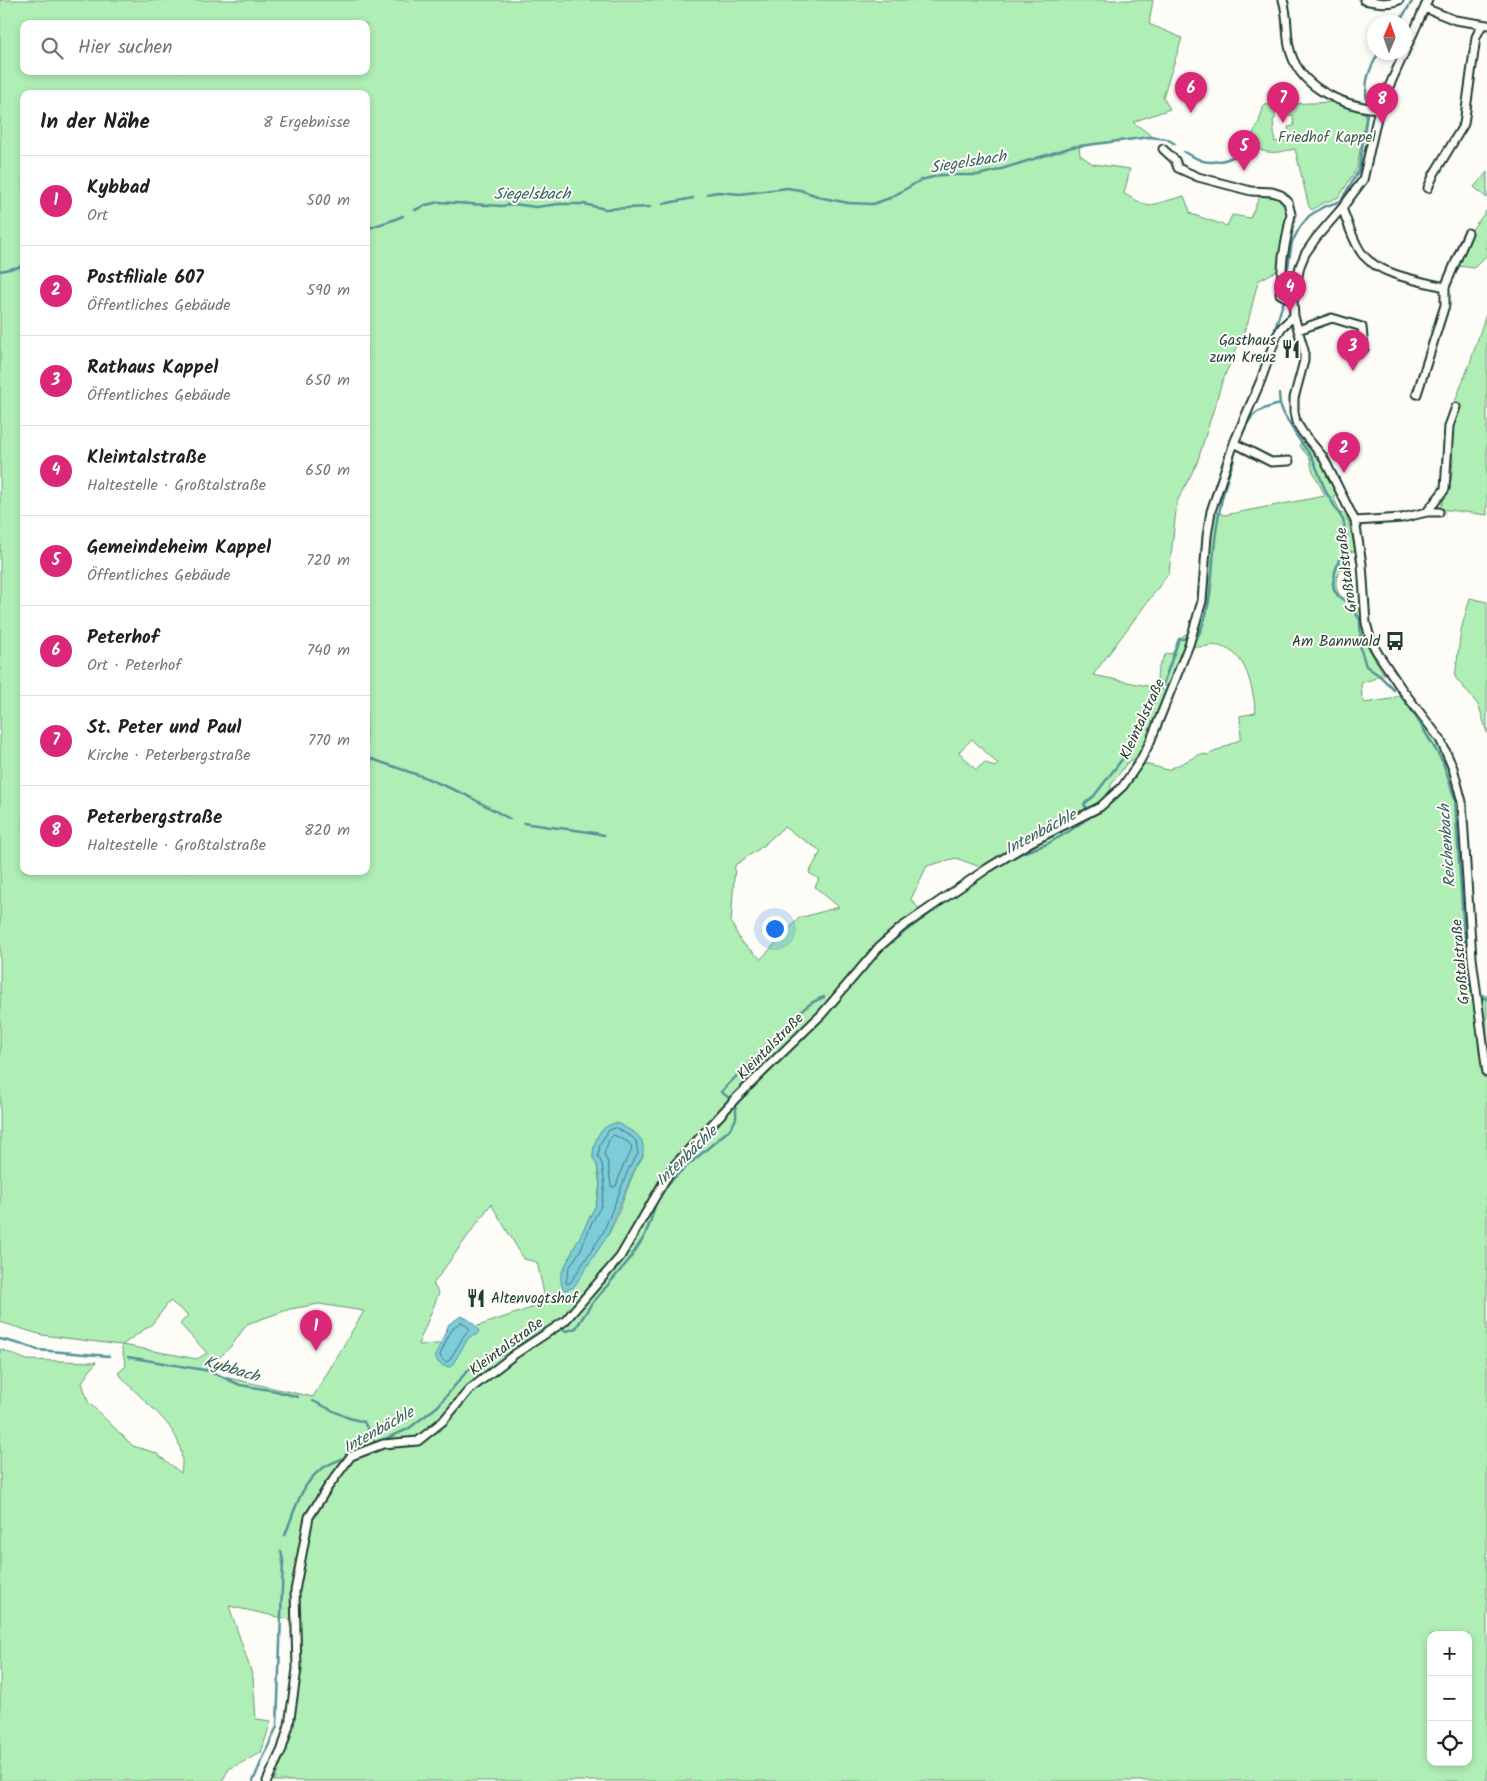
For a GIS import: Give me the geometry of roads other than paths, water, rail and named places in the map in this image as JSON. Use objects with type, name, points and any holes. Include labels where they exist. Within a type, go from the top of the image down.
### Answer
[{"type":"street","points":[[1283,0],[1289,48],[1294,62],[1307,82],[1322,92],[1353,106],[1379,109]]},
{"type":"street","points":[[1364,0],[1377,2],[1395,2],[1399,0]]},
{"type":"street","name":"Großtalstraße","points":[[1428,0],[1379,109],[1362,180],[1342,208],[1304,254],[1289,298],[1304,350],[1304,362],[1294,398],[1294,412],[1296,422],[1323,457],[1355,521],[1362,564],[1366,623],[1372,641],[1377,652],[1401,688],[1440,739],[1453,768],[1462,802],[1476,1001],[1487,1073]]},
{"type":"street","points":[[1425,8],[1455,20],[1485,25],[1476,38],[1464,124],[1434,174],[1428,188]]},
{"type":"street","points":[[1162,149],[1175,160],[1178,168],[1198,177],[1251,191],[1272,192],[1281,195],[1288,202],[1291,214],[1282,257],[1280,294],[1289,298]]},
{"type":"street","points":[[1342,208],[1359,249],[1376,266],[1406,278],[1445,287]]},
{"type":"street","points":[[1417,394],[1445,305],[1445,287],[1468,233]]},
{"type":"street","name":"Kleintalstraße","points":[[267,1781],[282,1749],[289,1725],[297,1669],[295,1591],[309,1517],[328,1487],[352,1456],[383,1444],[418,1441],[443,1422],[469,1390],[515,1354],[565,1320],[585,1300],[620,1257],[672,1168],[737,1097],[822,1014],[880,948],[902,928],[988,868],[1029,843],[1100,807],[1123,786],[1140,761],[1162,714],[1189,645],[1202,601],[1211,511],[1234,443],[1261,380],[1276,337],[1282,327],[1294,316]]},
{"type":"street","points":[[1298,330],[1332,318],[1362,327],[1364,348]]},
{"type":"street","points":[[1427,512],[1445,489],[1449,426],[1456,408]]},
{"type":"street","points":[[1234,443],[1271,462],[1290,461]]},
{"type":"street","points":[[1355,521],[1402,518],[1427,512],[1439,512]]},
{"type":"water","points":[[617,1123],[635,1133],[641,1139],[643,1156],[634,1170],[608,1235],[573,1288],[564,1290],[561,1283],[561,1274],[596,1205],[600,1185],[597,1165],[593,1158],[594,1146],[601,1131],[611,1124]]},
{"type":"water","points":[[461,1316],[472,1322],[479,1332],[469,1337],[451,1367],[443,1366],[437,1361],[435,1356],[449,1324]]},
{"type":"waterway","name":"Reichenbach","points":[[1403,15],[1413,0]]},
{"type":"waterway","name":"Reichenbach","points":[[1367,104],[1366,89],[1368,77],[1375,60]]},
{"type":"waterway","name":"Reichenbach","points":[[1284,292],[1292,242],[1300,227],[1309,216],[1323,207],[1341,201],[1359,170],[1367,114]]},
{"type":"waterway","name":"Siegelsbach","points":[[707,194],[718,192],[740,194],[787,188],[849,203],[873,204],[890,198],[921,180],[941,175],[978,175],[1072,147],[1150,137],[1167,139],[1175,144]]},
{"type":"waterway","name":"Siegelsbach","points":[[1184,152],[1203,161],[1214,162],[1225,160],[1246,151]]},
{"type":"waterway","name":"Siegelsbach","points":[[663,204],[693,198]]},
{"type":"waterway","name":"Siegelsbach","points":[[415,210],[439,202],[502,206],[513,204],[536,207],[559,204],[584,204],[605,209],[650,207]]},
{"type":"waterway","name":"Siegelsbach","points":[[370,228],[403,216]]},
{"type":"waterway","name":"Siegelsbach","points":[[0,271],[20,267]]},
{"type":"waterway","name":"Reichenbach","points":[[1275,329],[1283,303]]},
{"type":"waterway","name":"Reichenbach","points":[[1279,394],[1284,414],[1313,459],[1326,492],[1343,520],[1347,536],[1335,572],[1334,590],[1339,597],[1351,605],[1360,620],[1361,650],[1366,666],[1380,676],[1394,690]]},
{"type":"waterway","name":"Intenbächle","points":[[1242,435],[1255,413],[1280,404]]},
{"type":"waterway","name":"Intenbächle","points":[[1163,684],[1179,639],[1197,638],[1206,615],[1218,520],[1224,489],[1234,460]]},
{"type":"waterway","name":"Intenbächle","points":[[987,873],[1022,853],[1047,844],[1091,816],[1084,804],[1094,796],[1133,745],[1138,730],[1158,694]]},
{"type":"waterway","name":"Reichenbach","points":[[1400,695],[1415,715],[1443,762],[1455,799],[1467,981],[1474,991]]},
{"type":"waterway","points":[[370,758],[424,777],[466,795],[510,819]]},
{"type":"waterway","points":[[524,823],[604,835]]},
{"type":"waterway","name":"Intenbächle","points":[[874,958],[891,942],[948,899]]},
{"type":"waterway","name":"Reichenbach","points":[[1479,996],[1487,999]]},
{"type":"waterway","name":"Intenbächle","points":[[728,1097],[721,1092],[740,1072],[803,1010],[816,1000],[824,997]]},
{"type":"waterway","name":"Intenbächle","points":[[659,1197],[667,1185],[680,1172],[729,1130],[736,1119],[735,1106]]},
{"type":"waterway","name":"Intenbächle","points":[[558,1328],[567,1331],[576,1328],[590,1306],[629,1260],[644,1237],[656,1202]]},
{"type":"waterway","name":"Intenbächle","points":[[517,1346],[553,1324]]},
{"type":"waterway","name":"Kybbach","points":[[0,1339],[38,1350],[109,1356]]},
{"type":"waterway","name":"Intenbächle","points":[[371,1445],[408,1429],[438,1406],[467,1371],[498,1351]]},
{"type":"waterway","name":"Kybbach","points":[[128,1357],[210,1371],[240,1385],[298,1397]]},
{"type":"waterway","name":"Kybbach","points":[[313,1401],[346,1417],[364,1422],[375,1443]]},
{"type":"waterway","name":"Intenbächle","points":[[285,1535],[299,1498],[309,1481],[323,1468],[348,1456]]},
{"type":"waterway","name":"Intenbächle","points":[[253,1781],[277,1726],[283,1561],[281,1551]]},
{"type":"place","name":"Peterhof","points":[[1191,113]]},
{"type":"place","name":"St. Peter und Paul","points":[[1283,123]]},
{"type":"place","name":"Peterbergstraße","points":[[1382,124]]},
{"type":"place","name":"Gemeindeheim Kappel","points":[[1244,171]]},
{"type":"place","name":"Kleintalstraße","points":[[1290,312]]},
{"type":"place","name":"Gasthaus zum Kreuz","points":[[1291,349]]},
{"type":"place","name":"Rathaus Kappel","points":[[1353,371]]},
{"type":"place","name":"Postfiliale 607","points":[[1344,473]]},
{"type":"place","name":"Am Bannwald","points":[[1395,641]]},
{"type":"place","name":"Altenvogtshof","points":[[476,1298]]},
{"type":"place","name":"Kybbad","points":[[316,1351]]},
{"type":"park label","name":"Friedhof Kappel","points":[[1327,137]]}]
